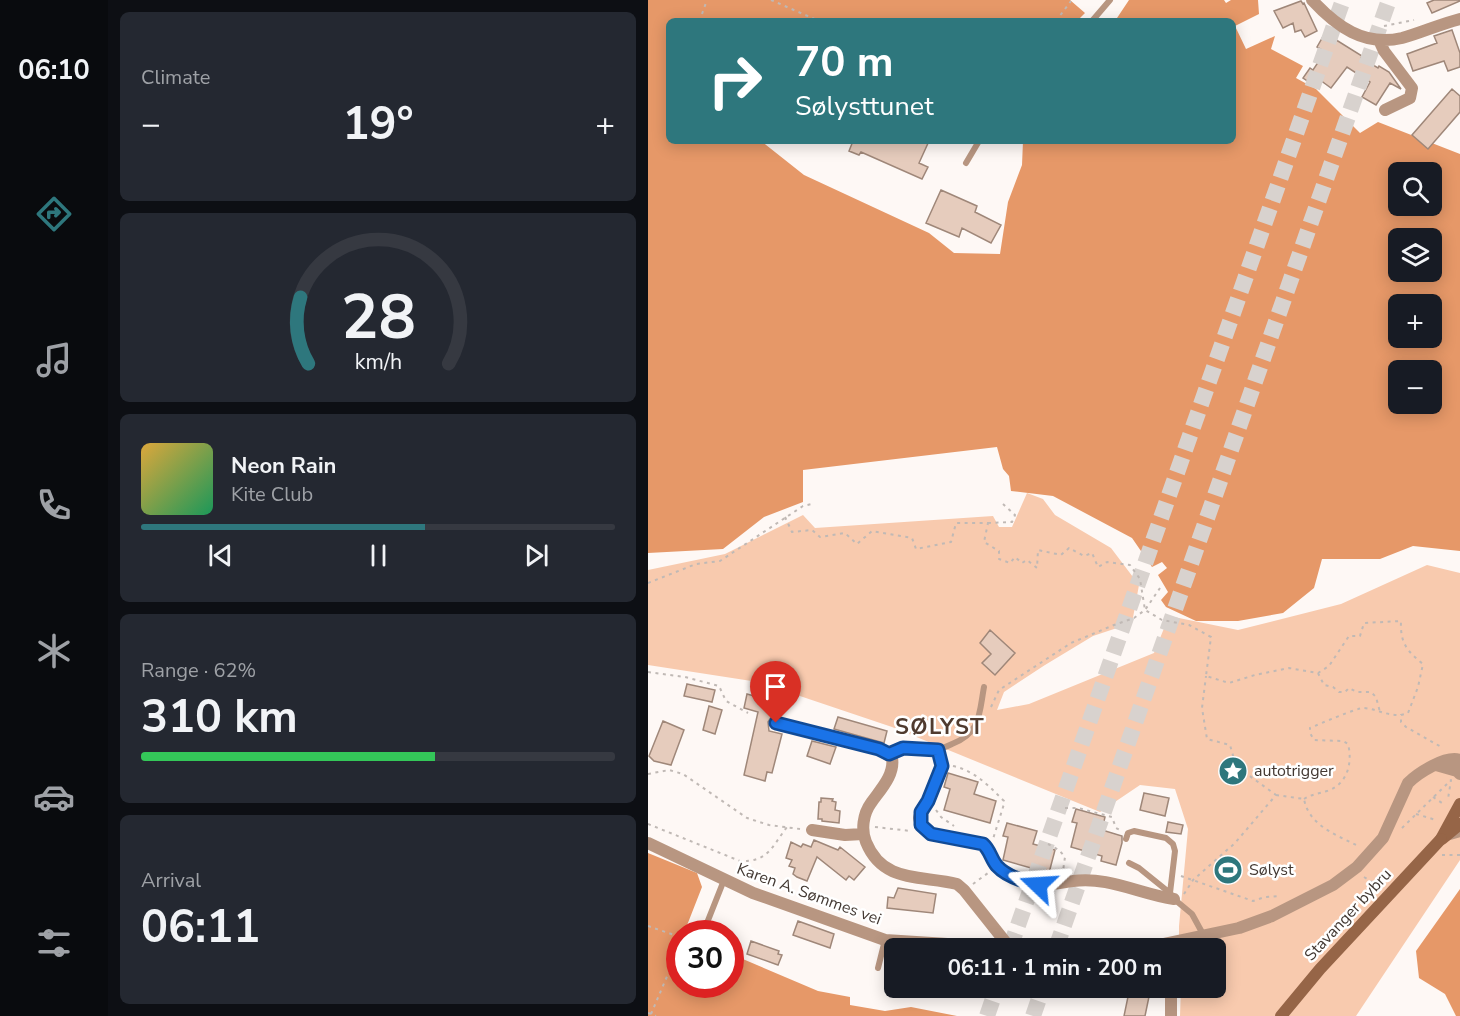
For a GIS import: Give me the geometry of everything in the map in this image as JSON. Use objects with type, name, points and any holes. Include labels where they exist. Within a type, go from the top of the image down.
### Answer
[{"type":"main road","points":[[1441,840],[1460,804]]},
{"type":"main road","points":[[1441,840],[1460,824]]},
{"type":"main road","name":"Stavanger bybru","points":[[1281,1016],[1320,969],[1441,840]]},
{"type":"street","points":[[1312,0],[1343,29],[1353,34],[1379,40],[1403,37],[1460,20]]},
{"type":"street","points":[[1379,40],[1384,51],[1412,88],[1410,98],[1385,110]]},
{"type":"street","points":[[776,723],[879,749],[889,754],[892,758],[892,770],[869,806],[863,831],[874,857],[885,868],[902,876],[952,883],[964,890],[1002,938]]},
{"type":"street","points":[[938,750],[942,766],[919,818],[922,827],[931,834],[978,842],[987,848],[997,866],[1025,882],[1048,885],[1088,880],[1174,898]]},
{"type":"street","name":"Karen A. Sømmes vei","points":[[1198,938],[1272,916],[1310,899],[1333,885],[1357,867],[1383,838],[1408,783],[1418,773],[1456,758],[1460,760]]},
{"type":"street","points":[[1435,765],[1457,771],[1460,774]]},
{"type":"street","points":[[812,830],[845,835],[863,831]]},
{"type":"street","name":"Karen A. Sømmes vei","points":[[648,843],[724,880],[780,903],[884,940]]},
{"type":"street","points":[[1171,998],[1171,1016]]},
{"type":"lane","points":[[1095,18],[1110,0]]},
{"type":"lane","points":[[966,163],[977,144]]},
{"type":"lane","points":[[889,754],[903,748],[938,750],[971,734],[977,723],[984,687]]},
{"type":"lane","points":[[1127,836],[1134,831],[1171,841],[1175,851],[1172,875],[1174,898]]},
{"type":"lane","points":[[1441,840],[1460,834]]},
{"type":"lane","points":[[1129,864],[1139,868],[1192,914],[1205,936]]},
{"type":"lane","points":[[708,920],[724,880]]},
{"type":"lane","points":[[878,968],[884,944]]},
{"type":"path","points":[[702,14],[707,0]]},
{"type":"path","points":[[771,0],[812,18]]},
{"type":"path","points":[[1058,18],[1071,1]]},
{"type":"path","points":[[1379,27],[1413,20],[1428,21],[1436,27]]},
{"type":"path","points":[[648,583],[696,564],[720,561],[785,517],[803,506],[812,504]]},
{"type":"path","points":[[785,517],[792,532],[812,530],[820,537],[845,533],[857,544],[872,531],[880,531],[912,538],[916,549],[951,542],[956,523],[1012,522],[1015,515],[1003,504]]},
{"type":"path","points":[[988,523],[984,542],[999,551],[999,559],[1011,563],[1015,557],[1022,564],[1027,560],[1037,568],[1038,550],[1061,555],[1069,548],[1084,556],[1092,553],[1098,567],[1107,562],[1130,565],[1140,579],[1145,610]]},
{"type":"path","points":[[977,723],[987,714],[999,690],[1071,643],[1134,618],[1145,610],[1160,588]]},
{"type":"path","points":[[1145,610],[1162,620],[1189,625],[1211,637],[1206,676],[1202,708],[1207,739],[1230,745],[1236,766],[1276,795],[1304,799],[1312,794],[1329,791],[1336,786],[1345,777],[1351,764],[1348,744],[1343,741],[1314,740],[1310,728],[1360,707],[1389,716],[1408,713],[1418,687],[1423,663],[1408,652],[1400,633],[1401,621],[1364,623],[1359,636],[1349,636],[1329,666],[1318,673],[1289,668],[1229,683],[1206,676]]},
{"type":"path","points":[[648,672],[685,677],[719,686],[726,702],[748,713]]},
{"type":"path","points":[[1318,673],[1324,685],[1340,692],[1345,692],[1349,688],[1357,692],[1371,692],[1376,697],[1380,712]]},
{"type":"path","points":[[1401,715],[1401,722],[1406,727],[1450,751]]},
{"type":"path","points":[[942,766],[954,766],[970,771],[1004,801],[992,844],[987,848]]},
{"type":"path","points":[[648,774],[669,770],[683,774],[747,818],[769,825],[812,830]]},
{"type":"path","points":[[1383,838],[1402,828],[1451,780],[1450,793],[1442,813]]},
{"type":"path","points":[[1174,898],[1235,843],[1276,795]]},
{"type":"path","points":[[1433,797],[1445,805]]},
{"type":"path","points":[[1304,799],[1306,809],[1313,819],[1359,846],[1359,850]]},
{"type":"path","points":[[925,806],[936,810],[941,817],[955,826]]},
{"type":"path","points":[[1065,808],[1078,808],[1112,817],[1116,828],[1127,836]]},
{"type":"path","points":[[1416,814],[1439,820],[1436,826]]},
{"type":"path","points":[[648,824],[740,861],[763,857],[787,827]]},
{"type":"path","points":[[863,831],[885,827],[907,832],[922,827]]},
{"type":"path","points":[[1048,844],[1059,850],[1065,857],[1062,875],[1065,882]]},
{"type":"path","points":[[964,890],[997,866]]},
{"type":"path","points":[[1172,875],[1253,901],[1265,897],[1284,896]]},
{"type":"path","points":[[648,926],[666,932]]},
{"type":"path","points":[[656,1016],[649,1013],[666,976]]},
{"type":"shaded area","points":[[648,0],[1070,0],[1085,13],[1080,18],[666,18],[666,144],[765,144],[804,175],[929,233],[954,253],[1000,254],[1008,202],[1022,165],[1023,144],[1236,144],[1236,28],[1246,49],[1275,36],[1271,49],[1303,66],[1296,78],[1316,89],[1360,133],[1378,122],[1460,154],[1460,551],[1413,546],[1380,559],[1322,559],[1314,588],[1283,613],[1238,621],[1196,621],[1166,607],[1161,600],[1168,592],[1158,575],[1167,568],[1162,562],[1152,567],[1132,538],[1053,496],[1011,491],[1009,476],[1003,469],[997,447],[803,470],[803,502],[764,517],[723,549],[648,553]]},
{"type":"shaded area","points":[[1129,0],[1224,0],[1226,3],[1231,0],[1258,0],[1259,14],[1236,26],[1236,18],[1117,18]]},
{"type":"shaded area","points":[[1027,493],[1043,499],[1055,515],[1111,548],[1139,585],[1132,623],[1093,636],[1045,665],[1004,692],[997,710],[1029,704],[1154,653],[1169,616],[1238,630],[1341,604],[1427,565],[1460,573],[1460,860],[1356,1016],[1180,1016],[1181,998],[1226,998],[1226,938],[1179,938],[1188,829],[1175,789],[1140,785],[1100,812],[892,727],[758,682],[648,665],[648,570],[725,554],[803,515],[815,528],[993,516],[999,527],[1012,527]]},
{"type":"shaded area","points":[[648,853],[697,873],[702,887],[689,920],[666,920],[666,998],[744,998],[744,960],[818,991],[850,997],[850,1005],[885,1011],[911,1007],[957,1016],[648,1016]]},
{"type":"shaded area","points":[[1460,889],[1460,1016],[1456,1016],[1445,994],[1419,978],[1416,951]]},
{"type":"building","points":[[1434,0],[1460,1],[1432,13],[1427,3]]},
{"type":"building","points":[[1301,1],[1317,31],[1305,37],[1301,30],[1295,32],[1293,23],[1283,28],[1274,11]]},
{"type":"building","points":[[1452,30],[1460,53],[1460,67],[1448,71],[1444,61],[1413,71],[1407,54],[1437,43],[1434,36]]},
{"type":"building","points":[[1325,33],[1362,56],[1361,58],[1389,72],[1401,89],[1390,83],[1376,105],[1362,97],[1370,82],[1347,67],[1331,88],[1320,80],[1315,86],[1303,78],[1310,68],[1313,70],[1325,52],[1317,47]]},
{"type":"building","points":[[1452,89],[1460,96],[1460,112],[1428,149],[1412,135]]},
{"type":"building","points":[[852,144],[928,144],[919,163],[928,167],[922,179],[861,152],[859,155],[849,151]]},
{"type":"building","points":[[941,190],[977,206],[975,212],[1001,225],[991,243],[962,228],[959,237],[926,223]]},
{"type":"building","points":[[990,630],[1015,653],[995,675],[982,663],[991,654],[980,643]]},
{"type":"building","points":[[687,684],[715,690],[712,702],[684,696]]},
{"type":"building","points":[[747,694],[758,697],[757,701],[775,705],[768,722],[769,731],[782,734],[772,773],[767,772],[765,781],[744,775],[758,712],[744,708]]},
{"type":"building","points":[[709,706],[722,710],[715,734],[703,730]]},
{"type":"building","points":[[838,717],[887,731],[884,743],[834,729]]},
{"type":"building","points":[[663,721],[684,730],[671,765],[654,761],[649,756]]},
{"type":"building","points":[[812,741],[836,747],[830,764],[807,756]]},
{"type":"building","points":[[948,773],[978,782],[974,794],[996,801],[990,823],[944,810],[950,789],[944,787]]},
{"type":"building","points":[[1144,793],[1169,798],[1165,816],[1140,810]]},
{"type":"building","points":[[821,798],[833,799],[832,801],[836,802],[835,810],[840,811],[839,823],[818,819]]},
{"type":"building","points":[[1076,809],[1105,817],[1102,830],[1122,836],[1116,865],[1101,861],[1102,856],[1071,847],[1077,823],[1072,822]]},
{"type":"building","points":[[1168,822],[1183,825],[1181,834],[1166,832]]},
{"type":"building","points":[[1007,823],[1037,831],[1033,844],[1055,850],[1049,873],[1003,860],[1008,837],[1003,836]]},
{"type":"building","points":[[814,840],[838,850],[840,847],[865,867],[854,880],[849,876],[846,880],[817,857],[807,881],[797,877],[793,874],[795,868],[789,866],[792,860],[786,858],[791,842],[801,847],[803,844],[811,847]]},
{"type":"building","points":[[898,888],[936,894],[933,913],[887,908],[888,897],[894,898]]},
{"type":"building","points":[[798,921],[834,934],[830,948],[793,935]]},
{"type":"building","points":[[751,941],[779,951],[778,954],[782,955],[778,965],[747,954]]},
{"type":"building","points":[[1128,998],[1149,998],[1145,1016],[1124,1016]]},
{"type":"tunnel","points":[[1014,938],[1343,0]]},
{"type":"tunnel","points":[[1060,938],[1389,0]]},
{"type":"tunnel","points":[[987,1016],[993,998]]},
{"type":"tunnel","points":[[1033,1016],[1039,998]]},
{"type":"place","name":"autotrigger","points":[[1233,771]]},
{"type":"place","name":"Sølyst","points":[[1228,870]]},
{"type":"district","name":"SØLYST","points":[[940,727]]},
{"type":"route","points":[[776,723],[879,749],[889,754],[903,748],[922,751],[938,750],[942,766],[919,818],[922,827],[931,834],[983,844],[997,866],[1003,871],[1025,882],[1038,885]]}]
